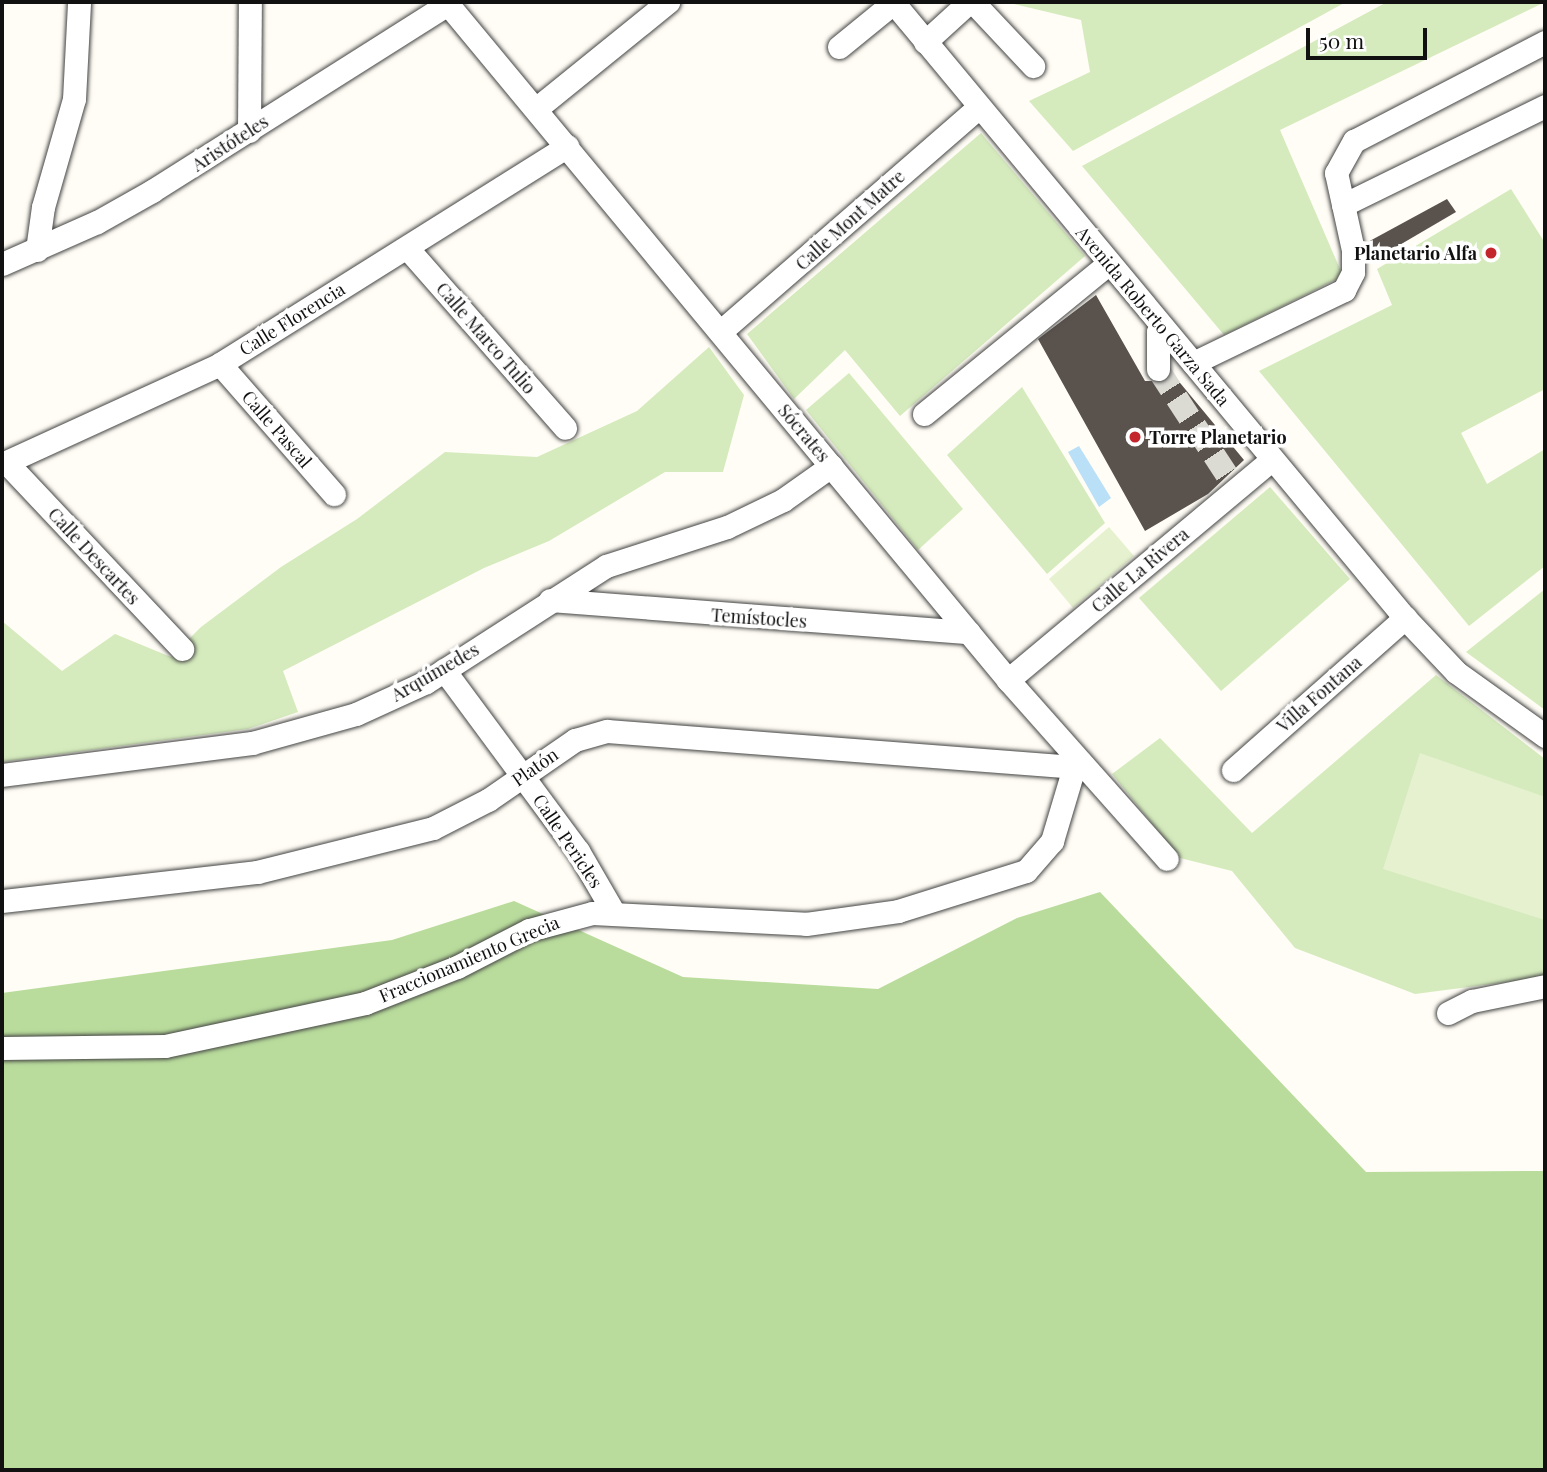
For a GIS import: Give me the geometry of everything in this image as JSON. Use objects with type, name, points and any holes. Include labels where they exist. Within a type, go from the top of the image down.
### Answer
[{"type":"street","points":[[37,250],[43,207],[74,99],[79,2]]},
{"type":"street","points":[[249,131],[250,2]]},
{"type":"street","points":[[537,108],[668,2]]},
{"type":"street","points":[[839,47],[893,2]]},
{"type":"street","name":"Avenida Roberto Garza Sada","points":[[893,2],[1405,618],[1456,672],[1545,736]]},
{"type":"street","points":[[925,42],[971,2],[1033,66]]},
{"type":"street","name":"Aristóteles","points":[[2,264],[37,250],[152,191],[447,3]]},
{"type":"street","name":"Sócrates","points":[[447,3],[537,108],[1077,764],[1167,859]]},
{"type":"street","points":[[1193,363],[1344,290],[1353,263],[1336,173],[1354,141],[1545,42]]},
{"type":"street","points":[[1343,205],[1545,106]]},
{"type":"street","name":"Calle Mont Matre","points":[[720,332],[979,107]]},
{"type":"street","name":"Calle Florencia","points":[[4,463],[220,364],[567,146]]},
{"type":"street","name":"Calle Marco Tulio","points":[[408,248],[565,428]]},
{"type":"street","points":[[924,414],[1109,263]]},
{"type":"street","points":[[1158,369],[1158,332],[1162,327]]},
{"type":"street","name":"Calle Pascal","points":[[220,364],[334,494]]},
{"type":"street","name":"Calle La Rivera","points":[[1008,680],[1233,482],[1272,459]]},
{"type":"street","name":"Calle Descartes","points":[[4,463],[183,649]]},
{"type":"street","name":"Arquímedes","points":[[2,775],[252,743],[356,714],[444,670],[550,600],[631,555],[758,513],[831,466]]},
{"type":"street","name":"Temístocles","points":[[550,600],[969,632]]},
{"type":"street","name":"Villa Fontana","points":[[1233,770],[1405,618]]},
{"type":"street","name":"Calle Pericles","points":[[444,670],[578,851],[614,913]]},
{"type":"street","name":"Platón","points":[[2,901],[182,884],[305,863],[433,828],[488,800],[575,740],[607,731],[1077,764]]},
{"type":"street","name":"Fraccionamiento Grecia","points":[[2,1048],[165,1046],[365,1003],[426,981],[548,923],[614,913],[806,924],[898,911],[1027,871],[1046,851],[1077,764]]},
{"type":"street","points":[[1448,1013],[1466,1003],[1545,986]]},
{"type":"green space","points":[[1006,2],[1346,2],[1073,151],[1029,101],[1090,72],[1081,20]]},
{"type":"green space","points":[[1387,2],[1545,2],[1280,130],[1343,276],[1224,335],[1082,166]]},
{"type":"green space","points":[[981,133],[1085,256],[900,416],[845,350],[794,399],[747,334]]},
{"type":"green space","points":[[1511,189],[1545,243],[1545,389],[1461,433],[1487,484],[1545,449],[1545,566],[1469,626],[1259,371],[1392,305],[1377,269]]},
{"type":"green space","points":[[709,347],[744,395],[723,472],[665,472],[549,541],[484,568],[283,671],[298,712],[248,729],[2,762],[2,621],[62,671],[115,634],[171,657],[201,627],[281,567],[357,519],[445,452],[537,457],[637,411]]},
{"type":"green space","points":[[849,373],[963,509],[918,550],[806,410]]},
{"type":"green space","points":[[1022,387],[1105,523],[1047,574],[947,455]]},
{"type":"green space","points":[[1270,487],[1350,579],[1221,691],[1139,598]]},
{"type":"green space","points":[[1109,527],[1134,556],[1073,608],[1049,579]]},
{"type":"green space","points":[[1545,589],[1545,710],[1466,652]]},
{"type":"green space","points":[[1436,675],[1545,759],[1545,977],[1415,994],[1295,948],[1232,871],[1180,858],[1112,774],[1160,738],[1252,833]]},
{"type":"green space","points":[[1420,753],[1545,797],[1545,920],[1383,869]]},
{"type":"green space","points":[[1100,892],[1366,1172],[1545,1171],[1545,1470],[2,1470],[2,993],[392,940],[514,901],[683,977],[878,989],[1017,918]]},
{"type":"water","points":[[1079,446],[1111,498],[1099,507],[1068,452]]},
{"type":"building","points":[[1447,199],[1456,212],[1374,260],[1366,243]]},
{"type":"building","name":"Torre Planetario","points":[[1096,295],[1145,381],[1164,381],[1171,372],[1244,460],[1208,494],[1145,531],[1038,339]]},
{"type":"tunnel","points":[[1158,369],[1228,476]]},
{"type":"place","name":"Planetario Alfa","points":[[1491,253]]},
{"type":"place","name":"Torre Planetario","points":[[1135,437]]}]
